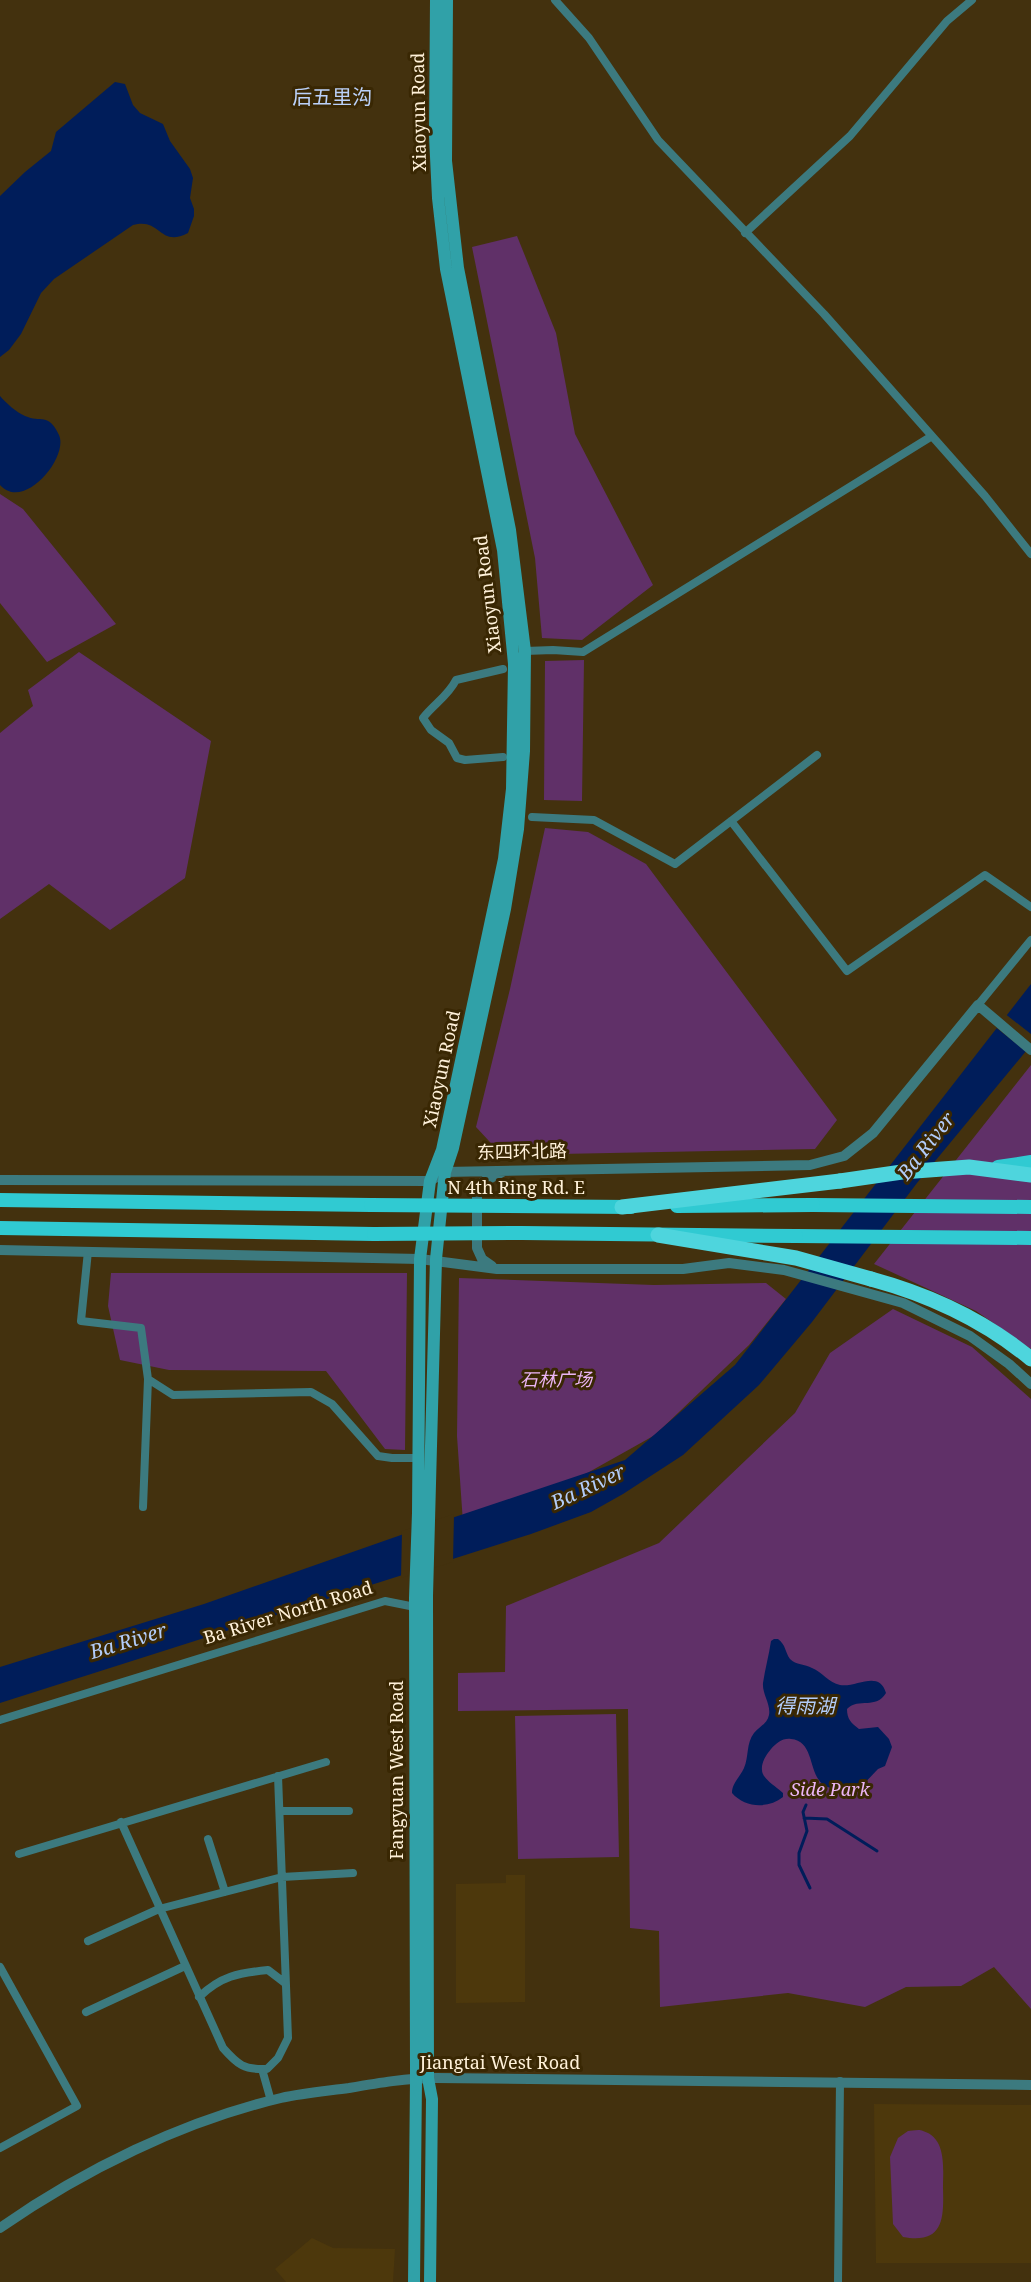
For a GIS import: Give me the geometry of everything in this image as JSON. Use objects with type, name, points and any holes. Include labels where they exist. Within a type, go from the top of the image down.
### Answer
[{"type":"highway","points":[[985,1169],[1031,1162]]},
{"type":"highway","points":[[621,1207],[950,1168],[985,1169],[1031,1175]]},
{"type":"highway","name":"N 4th Ring Rd. E","points":[[0,1200],[621,1207],[813,1205],[1031,1207]]},
{"type":"highway","points":[[0,1228],[374,1234],[522,1233],[1031,1238]]},
{"type":"highway","points":[[658,1235],[796,1257],[866,1285],[908,1289],[967,1316],[1031,1359]]},
{"type":"main road","name":"Xiaoyun Road","points":[[420,1258],[430,1180],[442,1150],[504,859],[512,789],[514,732],[514,664],[503,550],[446,269],[438,198],[435,136],[436,0]]},
{"type":"main road","name":"Xiaoyun Road","points":[[436,1259],[445,1172],[453,1148],[509,891],[518,829],[524,751],[525,651],[510,530],[458,268],[446,161],[447,0]]},
{"type":"main road","name":"Fangyuan West Road","points":[[420,1258],[418,1458],[424,1511]]},
{"type":"main road","name":"Fangyuan West Road","points":[[414,2282],[422,2079],[419,1600],[436,1259]]},
{"type":"main road","name":"Fangyuan West Road","points":[[422,2079],[432,2099],[430,2282]]},
{"type":"street","points":[[555,0],[589,38],[658,140],[824,314],[985,496],[1031,554]]},
{"type":"street","points":[[745,233],[850,136],[947,21],[972,0]]},
{"type":"street","points":[[525,651],[583,652],[932,436]]},
{"type":"street","points":[[503,669],[456,680],[450,692],[433,705],[423,718],[431,730],[449,743],[457,758],[465,760],[503,757]]},
{"type":"street","points":[[532,817],[594,820],[675,864],[817,755]]},
{"type":"street","points":[[731,821],[847,971],[985,875],[1031,907]]},
{"type":"street","points":[[1031,940],[978,1005],[1031,1050]]},
{"type":"street","name":"东四环北路","points":[[0,1180],[430,1180],[445,1172],[507,1169],[810,1166],[844,1156],[873,1133],[978,1005]]},
{"type":"street","points":[[497,1269],[482,1259],[477,1248],[477,1192],[483,1182],[507,1169]]},
{"type":"street","points":[[0,1250],[420,1258],[497,1269],[579,1267],[683,1269],[729,1263],[784,1270],[866,1285],[970,1336],[1009,1364],[1031,1384]]},
{"type":"street","points":[[88,1251],[81,1321],[141,1328],[148,1379],[143,1507]]},
{"type":"street","points":[[148,1379],[173,1395],[311,1392],[333,1404],[378,1456],[418,1458]]},
{"type":"street","name":"Ba River North Road","points":[[0,1720],[385,1601],[419,1600]]},
{"type":"street","points":[[19,1854],[326,1762]]},
{"type":"street","points":[[121,1822],[224,2048],[236,2062],[250,2070],[267,2069],[278,2058],[288,2038],[278,1776]]},
{"type":"street","points":[[280,1811],[349,1811]]},
{"type":"street","points":[[208,1839],[225,1892]]},
{"type":"street","points":[[88,1941],[159,1909],[282,1877],[353,1873]]},
{"type":"street","points":[[0,1966],[77,2106],[0,2148]]},
{"type":"street","points":[[86,2012],[185,1966]]},
{"type":"street","points":[[199,1997],[211,1985],[235,1974],[268,1970],[285,1983]]},
{"type":"street","points":[[262,2069],[271,2101]]},
{"type":"street","name":"Jiangtai West Road","points":[[0,2228],[46,2198],[116,2160],[208,2119],[271,2101],[422,2079],[840,2081],[1031,2085]]},
{"type":"street","points":[[838,2282],[840,2081]]},
{"type":"shaded area","points":[[506,1875],[525,1875],[525,2002],[456,2003],[456,1884],[506,1883]]},
{"type":"shaded area","points":[[874,2104],[1031,2105],[1031,2263],[876,2263]]},
{"type":"shaded area","points":[[312,2238],[333,2248],[395,2249],[393,2282],[286,2282],[275,2269]]},
{"type":"green space","points":[[517,236],[556,333],[575,434],[653,585],[582,640],[542,638],[535,558],[472,247]]},
{"type":"green space","points":[[0,494],[23,509],[116,624],[47,662],[0,603]]},
{"type":"green space","points":[[79,652],[211,741],[185,878],[110,930],[49,884],[0,919],[0,733],[33,706],[28,690]]},
{"type":"green space","points":[[584,660],[582,801],[544,800],[545,661]]},
{"type":"green space","points":[[545,828],[588,832],[646,864],[837,1120],[815,1149],[502,1155],[476,1127],[510,989]]},
{"type":"green space","points":[[1031,1065],[1031,1349],[976,1311],[874,1264]]},
{"type":"green space","points":[[111,1273],[407,1273],[405,1450],[385,1449],[326,1371],[169,1370],[120,1360],[108,1306]]},
{"type":"green space","name":"石林广场","points":[[459,1278],[654,1285],[766,1283],[786,1299],[749,1345],[655,1435],[573,1481],[463,1523],[457,1436]]},
{"type":"green space","name":"Side Park","points":[[893,1309],[972,1347],[1031,1399],[1031,2009],[994,1967],[961,1986],[906,1987],[865,2007],[788,1993],[660,2007],[659,1931],[630,1928],[628,1709],[458,1711],[458,1673],[505,1672],[506,1606],[659,1543],[795,1413],[830,1353]]},
{"type":"green space","points":[[616,1714],[619,1857],[518,1859],[515,1716]]},
{"type":"green space","points":[[921,2130],[931,2135],[940,2147],[942,2155],[943,2210],[938,2227],[926,2237],[903,2237],[893,2224],[890,2157],[898,2138],[908,2131]]},
{"type":"water","points":[[115,82],[125,84],[133,105],[140,113],[163,124],[170,141],[190,169],[193,178],[190,198],[194,216],[188,233],[171,237],[149,225],[133,225],[54,279],[41,293],[21,334],[9,350],[0,357],[0,196],[51,151],[56,132]]},
{"type":"water","points":[[0,396],[22,414],[48,421],[59,435],[60,445],[51,468],[32,487],[21,492],[10,492],[0,485]]},
{"type":"water","name":"Ba River","points":[[1031,984],[1031,1045],[917,1183],[812,1322],[759,1385],[683,1455],[591,1512],[531,1534],[0,1703],[0,1667],[204,1604],[625,1460],[735,1365]]},
{"type":"water","name":"得雨湖","points":[[774,1639],[781,1641],[792,1661],[816,1670],[836,1684],[846,1685],[873,1681],[883,1686],[886,1693],[882,1698],[847,1709],[849,1718],[856,1727],[859,1729],[878,1727],[889,1739],[892,1747],[885,1766],[878,1769],[859,1789],[832,1788],[824,1785],[815,1774],[804,1746],[799,1741],[785,1739],[771,1749],[762,1767],[764,1777],[783,1793],[783,1797],[771,1804],[757,1805],[743,1802],[732,1793],[733,1786],[746,1764],[751,1737],[765,1723],[769,1715],[763,1683],[771,1641]]},
{"type":"pier","points":[[1004,1013],[1031,1034],[1031,1050],[1028,1053],[994,1026]]},
{"type":"pier","points":[[454,1514],[453,1562],[401,1578],[402,1531]]},
{"type":"waterway","points":[[806,1805],[803,1812],[807,1831],[799,1853],[799,1865],[810,1888]]},
{"type":"waterway","points":[[804,1818],[827,1819],[877,1851]]},
{"type":"district","name":"后五里沟","points":[[332,97]]}]
